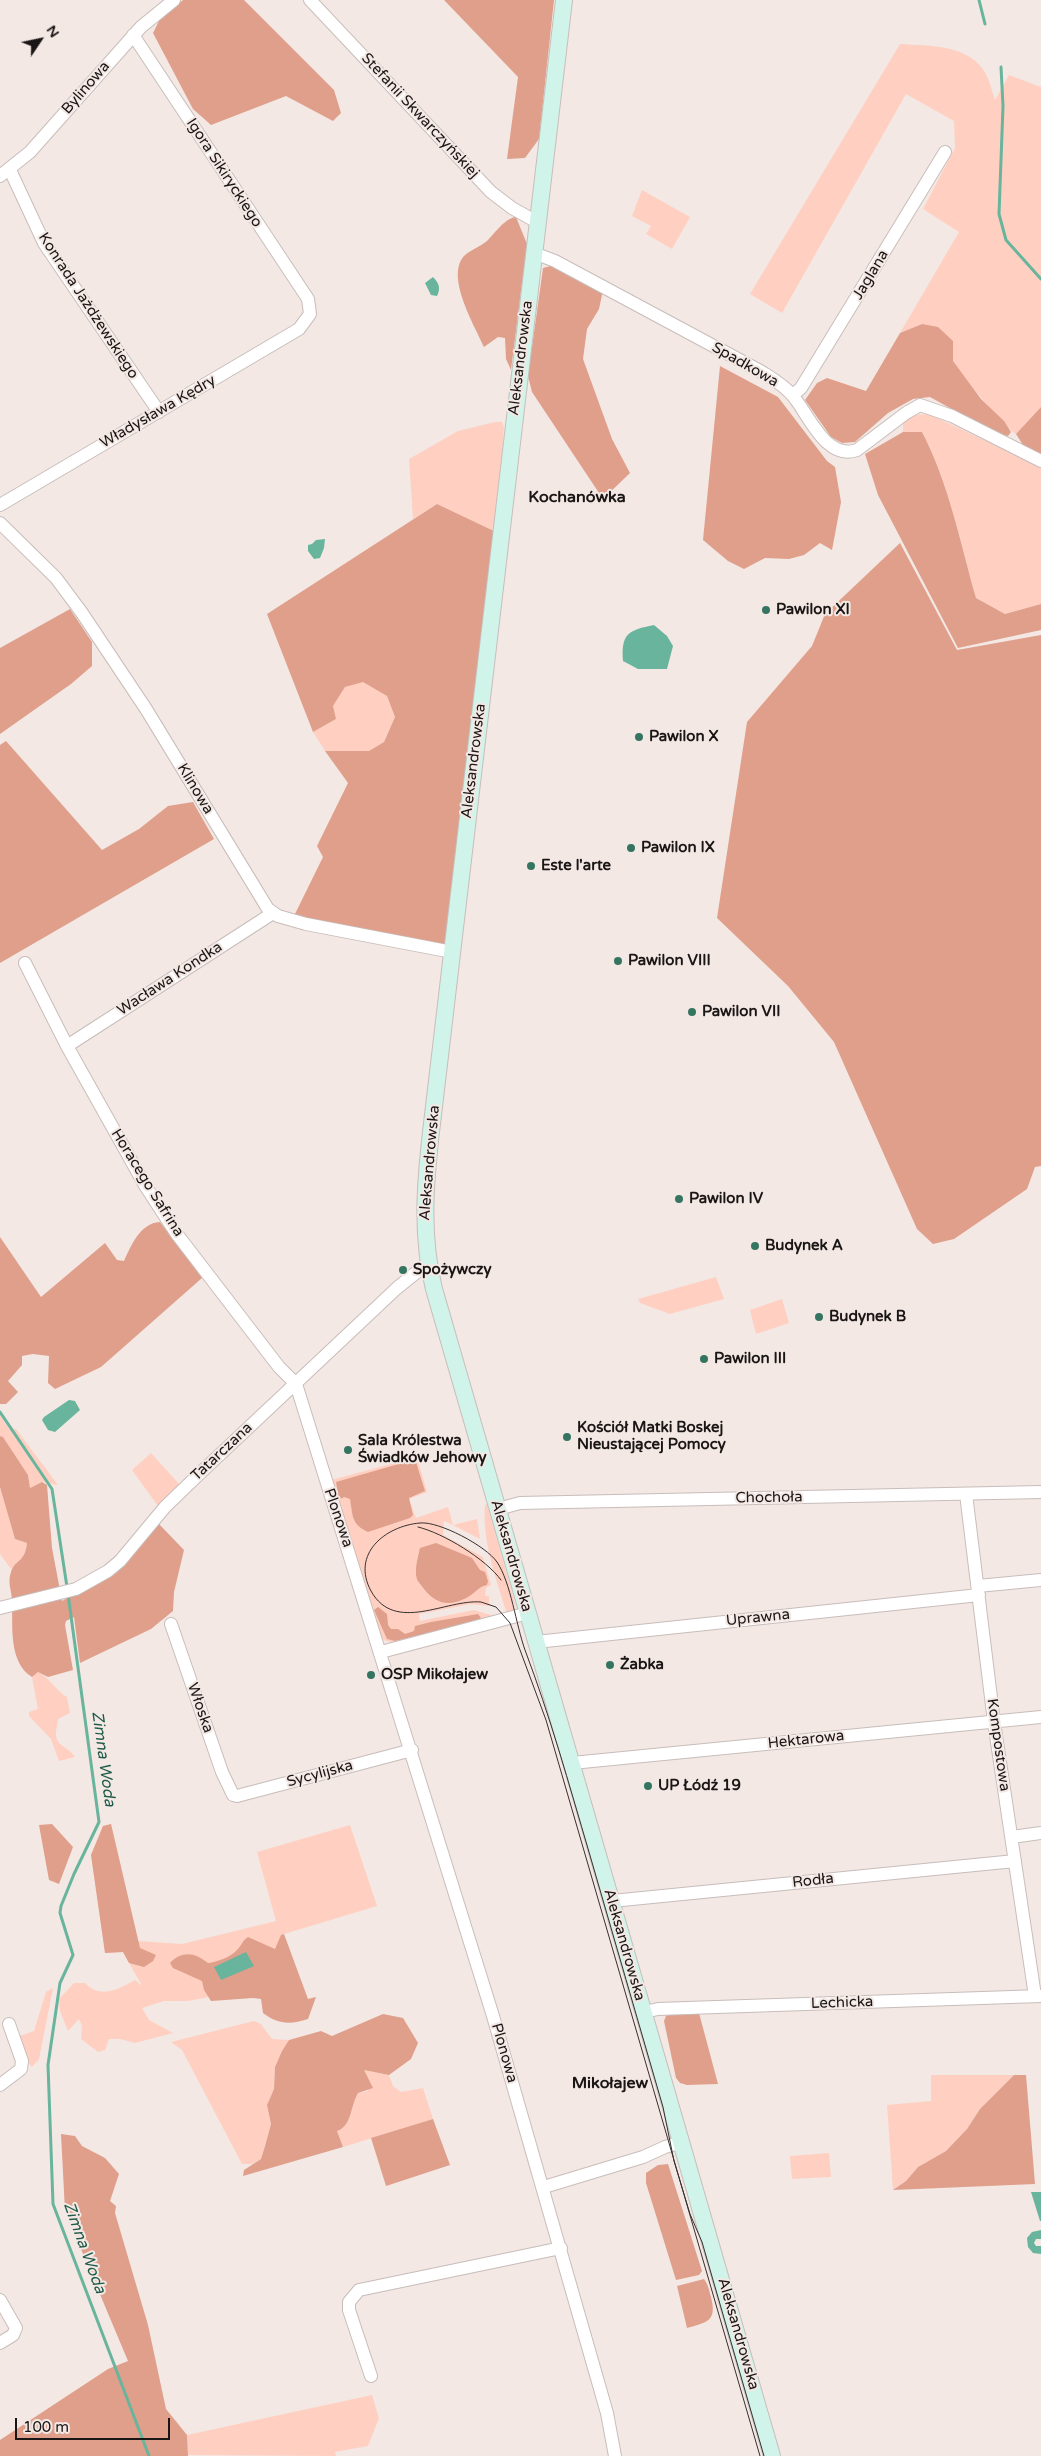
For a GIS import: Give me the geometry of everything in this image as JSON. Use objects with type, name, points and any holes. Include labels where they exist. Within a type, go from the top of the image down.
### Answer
[{"type":"main road","name":"Aleksandrowska","points":[[564,0],[452,952],[425,1191],[424,1225],[428,1263],[772,2456]]},
{"type":"main road","name":"Aleksandrowska","points":[[767,2435],[777,2456]]},
{"type":"street","name":"Bylinowa","points":[[5,173],[30,152],[133,35],[174,0]]},
{"type":"street","name":"Stefanii Skwarczyńskiej","points":[[310,0],[491,192],[512,208],[537,222]]},
{"type":"street","name":"Igora Sikiryckiego","points":[[133,35],[308,299],[310,314]]},
{"type":"street","name":"Jaglana","points":[[793,395],[801,388],[945,152]]},
{"type":"street","name":"Konrada Jażdżewskiego","points":[[5,173],[44,243],[158,412]]},
{"type":"street","name":"Spadkowa","points":[[534,253],[555,261],[755,368],[793,395],[825,440],[838,451],[849,452],[857,450],[906,412],[920,405],[943,412],[1041,461]]},
{"type":"street","name":"Władysława Kędry","points":[[0,505],[299,329],[310,314]]},
{"type":"street","name":"Klinowa","points":[[0,523],[56,578],[82,613],[146,709],[258,896],[273,913]]},
{"type":"street","points":[[273,913],[306,924],[452,952]]},
{"type":"street","name":"Wacława Kondka","points":[[67,1046],[273,913]]},
{"type":"street","name":"Horacego Safrina","points":[[25,963],[67,1046],[160,1211],[279,1366],[296,1384]]},
{"type":"street","name":"Tatarczana","points":[[0,1608],[76,1589],[108,1571],[120,1561],[175,1498],[397,1288],[428,1263]]},
{"type":"street","name":"Plonowa","points":[[296,1384],[303,1412],[412,1750],[544,2187],[609,2419],[615,2456]]},
{"type":"street","points":[[273,1405],[287,1404],[303,1412]]},
{"type":"street","name":"Chochoła","points":[[498,1509],[520,1504],[1041,1492]]},
{"type":"street","name":"Kompostowa","points":[[966,1494],[994,1722],[1038,1996]]},
{"type":"street","name":"Uprawna","points":[[536,1642],[979,1590],[1041,1580]]},
{"type":"street","points":[[381,1652],[528,1613]]},
{"type":"street","name":"Włoska","points":[[171,1624],[230,1792]]},
{"type":"street","name":"Hektarowa","points":[[572,1763],[1041,1717]]},
{"type":"street","name":"Sycylijska","points":[[230,1792],[237,1796],[412,1750]]},
{"type":"street","points":[[1012,1837],[1041,1833]]},
{"type":"street","name":"Rodła","points":[[612,1901],[1015,1861]]},
{"type":"street","name":"Lechicka","points":[[644,2012],[658,2009],[1038,1996]]},
{"type":"street","points":[[0,2086],[22,2069],[22,2061],[9,2024]]},
{"type":"street","points":[[544,2187],[643,2157],[665,2146],[682,2142]]},
{"type":"street","points":[[371,2376],[349,2310],[349,2302],[359,2290],[561,2248]]},
{"type":"street","points":[[0,2300],[16,2328],[13,2335],[0,2343]]},
{"type":"shaded area","points":[[183,0],[244,0],[334,90],[341,113],[333,121],[286,96],[211,125],[193,109],[153,33],[159,21]]},
{"type":"shaded area","points":[[444,0],[554,0],[539,139],[525,158],[507,159],[518,77]]},
{"type":"shaded area","points":[[900,44],[948,48],[970,57],[979,64],[986,74],[995,100],[1009,75],[1041,87],[1041,407],[1016,434],[994,412],[956,367],[952,359],[953,341],[922,324],[900,333],[959,232],[923,209],[955,148],[954,121],[906,94],[782,313],[750,294]]},
{"type":"shaded area","points":[[642,190],[690,217],[672,249],[646,234],[651,226],[632,216]]},
{"type":"shaded area","points":[[516,217],[527,244],[511,370],[506,359],[505,338],[498,337],[484,347],[463,302],[458,276],[459,265],[464,256],[487,241],[508,220]]},
{"type":"shaded area","points":[[554,265],[603,290],[599,309],[587,329],[583,359],[612,439],[630,473],[603,499],[532,392],[528,376],[543,268]]},
{"type":"shaded area","points":[[433,277],[439,286],[437,296],[431,295],[425,283]]},
{"type":"shaded area","points":[[922,324],[938,327],[953,341],[953,361],[981,399],[1004,421],[1011,432],[1008,436],[995,433],[930,397],[913,399],[888,413],[855,442],[842,443],[831,437],[805,400],[817,383],[827,378],[866,391],[900,333]]},
{"type":"shaded area","points":[[720,366],[778,397],[827,461],[835,467],[841,502],[832,550],[820,543],[804,555],[789,559],[765,558],[744,569],[728,561],[703,540]]},
{"type":"shaded area","points":[[1041,407],[1041,454],[1023,445],[1016,434]]},
{"type":"shaded area","points":[[929,414],[1041,467],[1041,604],[1005,614],[976,598],[947,492],[931,451],[922,432],[903,432],[903,423],[914,415]]},
{"type":"shaded area","points":[[502,422],[504,427],[496,532],[437,504],[413,519],[409,459],[458,431]]},
{"type":"shaded area","points":[[903,432],[922,432],[940,472],[976,598],[1005,614],[1041,604],[1041,630],[958,648],[878,495],[865,454]]},
{"type":"shaded area","points":[[437,504],[496,532],[447,947],[294,916],[323,857],[317,846],[348,783],[325,751],[369,751],[384,742],[395,717],[387,696],[363,682],[345,687],[333,706],[336,719],[313,732],[267,614]]},
{"type":"shaded area","points":[[325,539],[320,558],[314,559],[308,551],[308,545],[316,540]]},
{"type":"shaded area","points":[[900,543],[957,650],[1041,635],[1041,1166],[1035,1167],[1027,1189],[954,1239],[933,1244],[917,1229],[834,1042],[788,986],[717,918],[747,722],[812,646],[825,614]]},
{"type":"shaded area","points":[[70,609],[92,642],[92,666],[71,684],[0,734],[0,648]]},
{"type":"shaded area","points":[[654,625],[667,636],[673,646],[667,669],[638,669],[623,661],[623,645],[628,635],[632,631]]},
{"type":"shaded area","points":[[363,681],[387,696],[395,717],[384,742],[369,751],[325,751],[313,732],[336,719],[333,706],[345,687]]},
{"type":"shaded area","points":[[6,741],[102,850],[139,829],[168,806],[193,802],[214,839],[0,963],[0,745]]},
{"type":"shaded area","points":[[160,1222],[202,1278],[101,1367],[55,1389],[48,1383],[49,1356],[33,1354],[22,1356],[22,1365],[8,1381],[18,1392],[6,1404],[0,1404],[0,1237],[41,1297],[105,1243],[117,1260],[124,1261],[137,1236],[147,1226]]},
{"type":"shaded area","points":[[716,1277],[724,1299],[670,1314],[640,1303],[638,1299]]},
{"type":"shaded area","points":[[782,1299],[789,1323],[756,1334],[750,1310]]},
{"type":"shaded area","points":[[69,1400],[75,1401],[80,1410],[55,1432],[48,1430],[42,1420],[44,1417]]},
{"type":"shaded area","points":[[0,1415],[9,1429],[16,1429],[58,1485],[42,1482],[30,1488],[28,1475],[3,1437],[0,1436]]},
{"type":"shaded area","points":[[0,1436],[3,1437],[28,1475],[30,1488],[42,1482],[47,1485],[52,1548],[62,1601],[103,1578],[158,1523],[184,1550],[174,1592],[173,1611],[151,1629],[80,1663],[74,1617],[66,1621],[65,1625],[73,1670],[48,1677],[38,1672],[32,1677],[24,1670],[15,1653],[13,1642],[12,1598],[9,1580],[13,1568],[24,1554],[27,1543],[15,1539],[0,1487]]},
{"type":"shaded area","points":[[151,1453],[180,1485],[158,1506],[132,1470]]},
{"type":"shaded area","points":[[417,1457],[427,1492],[409,1499],[416,1518],[448,1507],[453,1525],[444,1521],[443,1535],[483,1557],[491,1585],[486,1588],[485,1596],[489,1596],[489,1606],[471,1604],[419,1614],[420,1621],[474,1610],[495,1616],[396,1644],[384,1640],[379,1634],[331,1480]]},
{"type":"shaded area","points":[[409,1461],[416,1462],[425,1491],[409,1498],[413,1515],[410,1518],[368,1532],[362,1529],[354,1519],[350,1499],[344,1497],[339,1500],[336,1482]]},
{"type":"shaded area","points":[[0,1487],[15,1539],[27,1543],[26,1554],[11,1569],[0,1554]]},
{"type":"shaded area","points":[[487,1504],[517,1610],[510,1595],[515,1611],[507,1614],[488,1546],[485,1519],[485,1505]]},
{"type":"shaded area","points":[[477,1519],[480,1539],[453,1525]]},
{"type":"shaded area","points":[[436,1543],[472,1558],[480,1570],[485,1572],[488,1581],[487,1585],[467,1598],[453,1603],[442,1602],[428,1594],[418,1580],[416,1568],[420,1548]]},
{"type":"shaded area","points":[[378,1607],[387,1614],[388,1625],[391,1629],[398,1629],[405,1634],[414,1631],[415,1626],[431,1622],[478,1614],[481,1618],[476,1621],[395,1641],[387,1639],[374,1610]]},
{"type":"shaded area","points":[[38,1672],[67,1697],[70,1713],[58,1719],[56,1736],[59,1743],[75,1757],[59,1761],[51,1739],[29,1716],[29,1712],[38,1709],[32,1677]]},
{"type":"shaded area","points":[[52,1824],[73,1847],[59,1884],[49,1880],[39,1825]]},
{"type":"shaded area","points":[[111,1824],[138,1941],[182,1944],[276,1921],[257,1852],[350,1825],[377,1906],[281,1935],[293,1981],[188,2001],[164,2001],[142,2008],[149,2020],[173,2033],[135,2043],[120,2039],[109,2039],[105,2050],[98,2052],[81,2039],[82,2026],[79,2019],[68,2031],[60,2011],[59,1999],[74,1983],[85,1983],[97,1991],[103,1992],[115,1990],[135,1980],[142,1986],[123,1952],[105,1953],[91,1855],[103,1826]]},
{"type":"shaded area","points":[[111,1824],[140,1948],[156,1955],[153,1961],[144,1967],[129,1963],[123,1952],[105,1953],[91,1855],[103,1826]]},
{"type":"shaded area","points":[[284,1934],[308,1999],[316,1997],[308,2019],[301,2021],[290,2023],[268,2017],[263,2013],[261,1999],[211,2001],[204,1990],[202,1981],[173,1968],[170,1963],[179,1956],[188,1954],[208,1963],[220,1960],[234,1953],[248,1937],[275,1949],[281,1935]]},
{"type":"shaded area","points":[[246,1952],[254,1966],[221,1980],[214,1967]]},
{"type":"shaded area","points":[[53,1988],[39,2059],[32,2067],[27,2061],[17,2037],[34,2031],[46,1992]]},
{"type":"shaded area","points":[[699,2013],[718,2084],[687,2085],[680,2083],[676,2078],[664,2021],[666,2016],[671,2014]]},
{"type":"shaded area","points":[[383,2014],[403,2018],[418,2043],[411,2059],[389,2075],[364,2070],[373,2088],[358,2093],[348,2120],[342,2129],[337,2131],[343,2147],[243,2176],[244,2170],[261,2159],[271,2124],[267,2105],[274,2089],[275,2067],[289,2040],[321,2031],[332,2036]]},
{"type":"shaded area","points":[[254,2021],[261,2024],[272,2039],[289,2040],[275,2067],[274,2089],[267,2105],[271,2124],[261,2159],[252,2164],[242,2164],[182,2050],[171,2042]]},
{"type":"shaded area","points":[[364,2070],[389,2075],[393,2086],[401,2092],[423,2088],[433,2119],[343,2147],[337,2131],[342,2129],[348,2120],[358,2093],[368,2091]]},
{"type":"shaded area","points":[[931,2075],[1014,2075],[980,2109],[967,2129],[946,2151],[918,2167],[906,2181],[893,2190],[887,2105],[931,2101]]},
{"type":"shaded area","points":[[1014,2075],[1026,2075],[1035,2184],[893,2190],[906,2181],[918,2167],[946,2151],[967,2129],[980,2109]]},
{"type":"shaded area","points":[[433,2119],[450,2165],[386,2186],[371,2138]]},
{"type":"shaded area","points":[[61,2134],[75,2136],[82,2146],[105,2158],[119,2174],[110,2201],[116,2206],[115,2213],[148,2325],[166,2409],[187,2435],[188,2456],[0,2456],[0,2440],[108,2369],[128,2361],[65,2211]]},
{"type":"shaded area","points":[[829,2153],[831,2177],[792,2179],[790,2156]]},
{"type":"shaded area","points":[[668,2164],[702,2271],[699,2275],[676,2280],[646,2183],[646,2173],[658,2165]]},
{"type":"shaded area","points":[[1031,2192],[1041,2192],[1041,2221],[1040,2221]]},
{"type":"shaded area","points":[[1041,2230],[1041,2239],[1036,2239],[1034,2243],[1036,2246],[1041,2246],[1041,2254],[1033,2253],[1028,2247],[1027,2238],[1032,2232]]},
{"type":"shaded area","points":[[704,2279],[713,2305],[712,2316],[705,2322],[687,2328],[677,2286]]},
{"type":"shaded area","points":[[372,2395],[379,2418],[368,2446],[335,2452],[336,2456],[188,2455],[187,2435]]},
{"type":"waterway","points":[[979,0],[985,24]]},
{"type":"waterway","points":[[1001,67],[1003,106],[999,214],[1006,240],[1041,279]]},
{"type":"waterway","name":"Zimna Woda","points":[[0,1412],[52,1489],[67,1587]]},
{"type":"waterway","name":"Zimna Woda","points":[[68,1594],[99,1822],[74,1874],[60,1913],[73,1955],[60,1983],[48,2065],[53,2204],[149,2456]]},
{"type":"tram line","points":[[760,2456],[546,1720],[510,1623],[496,1607],[481,1602],[467,1602],[422,1612],[407,1613],[393,1610],[381,1604],[371,1591],[366,1578],[365,1565],[368,1554],[384,1536],[407,1525],[428,1523],[450,1530],[473,1542],[497,1562],[506,1581],[522,1640],[574,1801],[663,2107],[674,2161],[690,2214],[702,2242],[764,2456]]},
{"type":"tram line","points":[[418,1527],[439,1535],[463,1548],[485,1564],[501,1580]]},
{"type":"place","name":"Pawilon XI","points":[[766,610]]},
{"type":"place","name":"Pawilon X","points":[[639,737]]},
{"type":"place","name":"Pawilon IX","points":[[631,848]]},
{"type":"place","name":"Este l'arte","points":[[531,866]]},
{"type":"place","name":"Pawilon VIII","points":[[618,961]]},
{"type":"place","name":"Pawilon VII","points":[[692,1012]]},
{"type":"place","name":"Pawilon IV","points":[[679,1199]]},
{"type":"place","name":"Budynek A","points":[[755,1246]]},
{"type":"place","name":"Spożywczy","points":[[403,1270]]},
{"type":"place","name":"Budynek B","points":[[819,1317]]},
{"type":"place","name":"Pawilon III","points":[[704,1359]]},
{"type":"place","name":"Kościół Matki Boskej Nieustającej Pomocy","points":[[567,1437]]},
{"type":"place","name":"Sala Królestwa Świadków Jehowy","points":[[348,1450]]},
{"type":"place","name":"Żabka","points":[[610,1665]]},
{"type":"place","name":"OSP Mikołajew","points":[[371,1675]]},
{"type":"place","name":"UP Łódź 19","points":[[648,1786]]},
{"type":"district","name":"Kochanówka","points":[[577,498]]},
{"type":"district","name":"Mikołajew","points":[[610,2084]]}]
